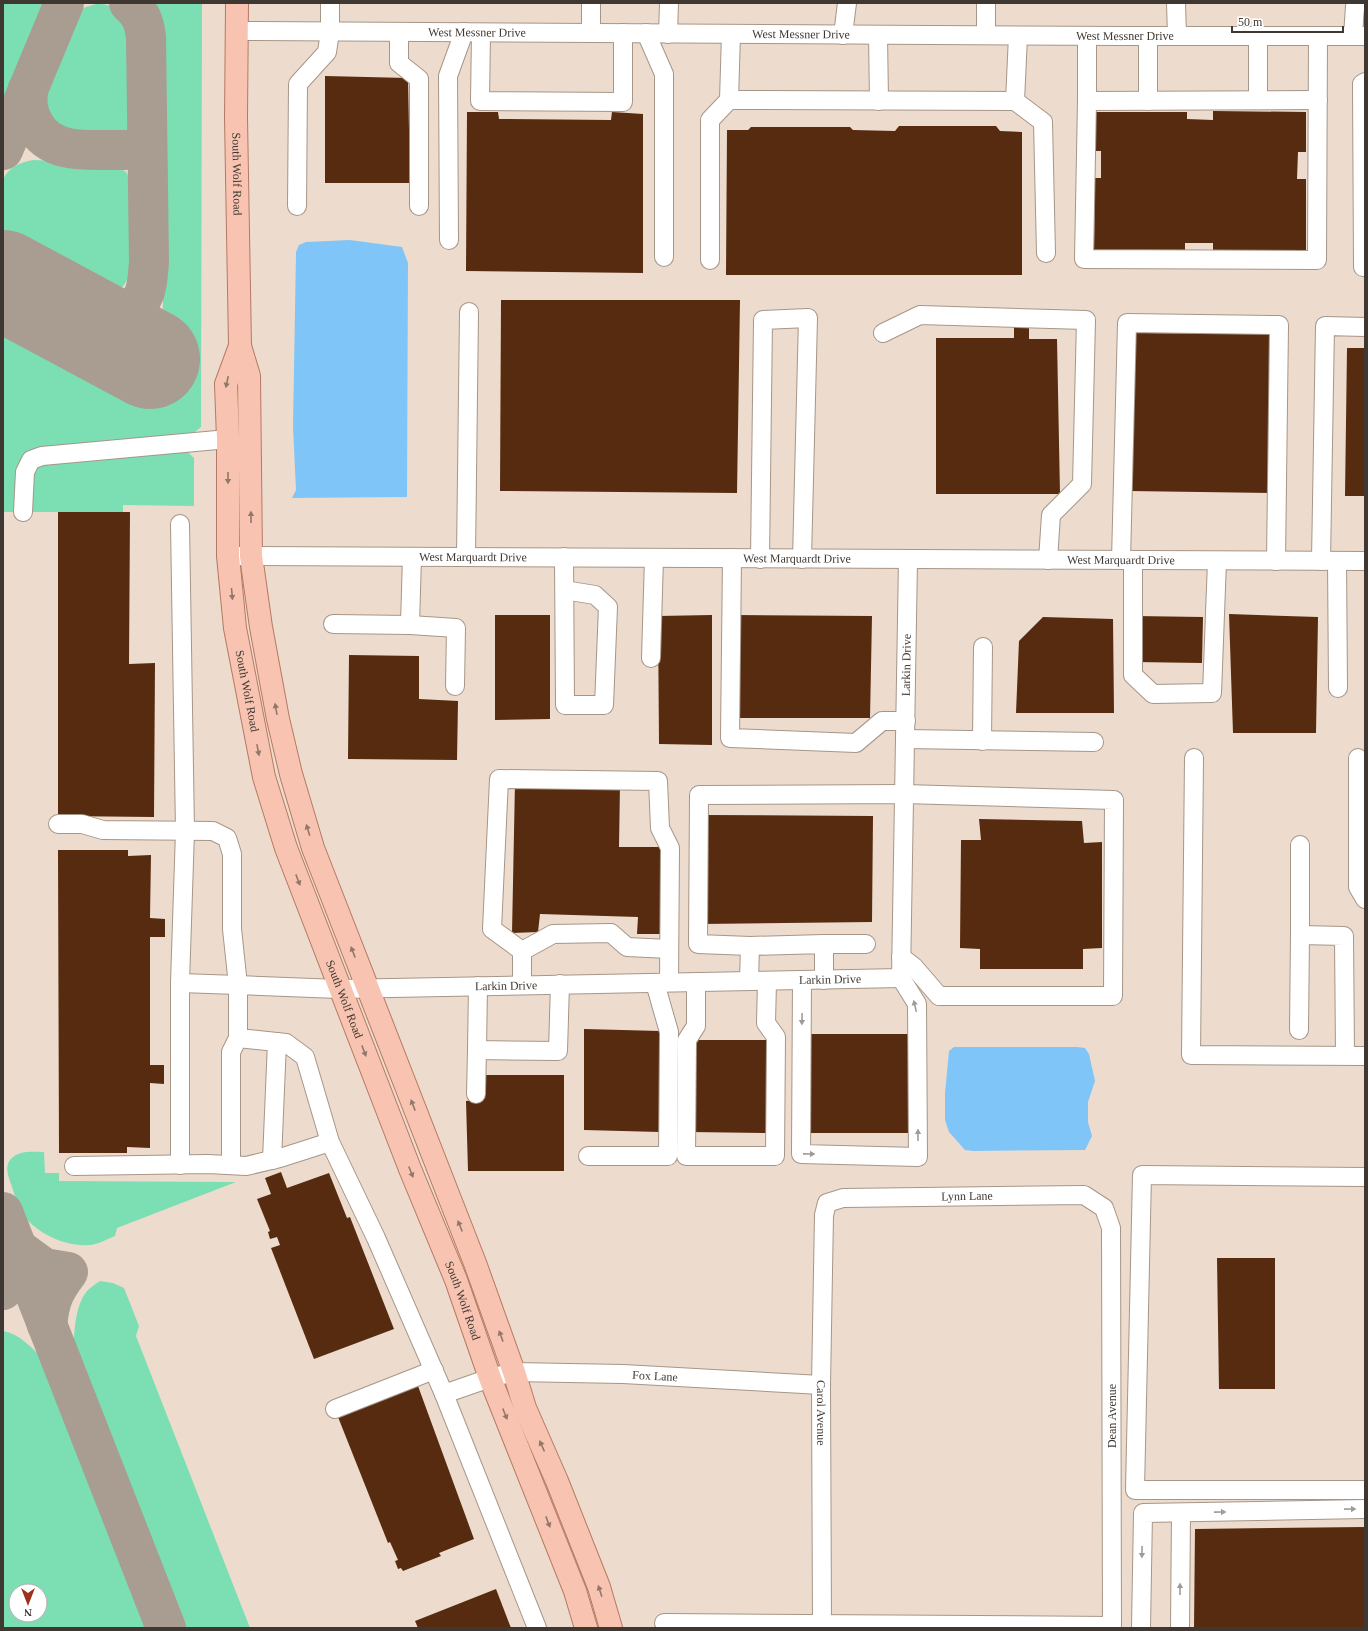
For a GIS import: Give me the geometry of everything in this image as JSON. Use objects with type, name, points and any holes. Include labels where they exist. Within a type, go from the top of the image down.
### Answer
[{"type":"main road","name":"South Wolf Road","points":[[237,3],[236,118],[240,346],[249,376],[251,556],[261,627],[278,719],[291,774],[313,848],[475,1263],[514,1372],[525,1408],[557,1481],[599,1587],[611,1628]]},
{"type":"main road","name":"South Wolf Road","points":[[240,346],[226,384],[228,439],[228,556],[235,628],[264,777],[286,848],[339,989],[410,1170],[456,1280],[490,1378],[575,1591],[586,1628]]},
{"type":"street","points":[[297,206],[298,84],[327,52],[330,32],[330,3]]},
{"type":"street","points":[[591,3],[591,33]]},
{"type":"street","points":[[668,34],[669,3]]},
{"type":"street","points":[[843,35],[847,3]]},
{"type":"street","points":[[986,3],[986,35]]},
{"type":"street","points":[[1176,3],[1177,36]]},
{"type":"street","points":[[1359,36],[1355,6],[1360,3]]},
{"type":"street","name":"West Messner Drive","points":[[237,31],[1018,36],[1359,36]]},
{"type":"street","points":[[399,32],[399,63],[419,79],[419,206]]},
{"type":"street","points":[[472,33],[480,101],[623,102],[623,34]]},
{"type":"street","points":[[449,240],[448,76],[472,33]]},
{"type":"street","points":[[646,34],[664,74],[664,257]]},
{"type":"street","points":[[710,260],[710,120],[729,100],[732,34]]},
{"type":"street","points":[[878,35],[879,101]]},
{"type":"street","points":[[1015,101],[1018,36]]},
{"type":"street","points":[[1087,36],[1084,259],[1317,260],[1318,36]]},
{"type":"street","points":[[1148,36],[1148,101]]},
{"type":"street","points":[[1258,36],[1258,100]]},
{"type":"street","points":[[1362,268],[1362,84],[1365,82]]},
{"type":"street","points":[[729,100],[1015,101],[1043,122],[1046,253]]},
{"type":"street","points":[[1087,101],[1318,100]]},
{"type":"street","points":[[466,557],[469,312]]},
{"type":"street","points":[[883,333],[920,315],[1086,320],[1082,484],[1051,515],[1048,560]]},
{"type":"street","points":[[760,559],[763,320],[808,318],[802,559]]},
{"type":"street","points":[[1217,560],[1212,693],[1153,694],[1133,675],[1127,560],[1127,323],[1278,325],[1276,561]]},
{"type":"street","points":[[1338,688],[1329,561],[1325,326],[1365,327]]},
{"type":"street","points":[[24,512],[25,472],[31,460],[42,456],[228,439]]},
{"type":"street","points":[[180,524],[186,831],[180,983],[180,1164]]},
{"type":"street","name":"West Marquardt Drive","points":[[228,556],[1365,561]]},
{"type":"street","points":[[410,625],[412,557]]},
{"type":"street","points":[[564,557],[564,590],[565,705],[604,705],[608,607],[595,595],[564,590]]},
{"type":"street","points":[[651,658],[654,558]]},
{"type":"street","points":[[732,558],[730,738],[856,743],[882,721],[906,721]]},
{"type":"street","name":"Larkin Drive","points":[[180,983],[339,989],[901,978],[908,559]]},
{"type":"street","points":[[333,624],[410,625],[456,628],[455,686]]},
{"type":"street","points":[[982,741],[983,647]]},
{"type":"street","points":[[905,739],[1094,742]]},
{"type":"street","points":[[1194,758],[1191,1055],[1365,1056]]},
{"type":"street","points":[[1358,758],[1358,887],[1365,899]]},
{"type":"street","points":[[522,951],[492,929],[499,779],[658,780],[660,828],[670,848],[669,949],[662,982],[669,1032],[668,1156],[588,1156]]},
{"type":"street","points":[[866,944],[750,946],[698,944],[699,795],[904,794],[1114,800],[1113,996],[939,996],[914,967],[901,957]]},
{"type":"street","points":[[58,824],[82,824],[103,830],[213,831],[227,838],[232,854],[232,928],[238,985],[238,1038],[231,1052],[231,1165]]},
{"type":"street","points":[[1299,1030],[1300,845]]},
{"type":"street","points":[[522,951],[553,934],[611,933],[627,947],[669,949]]},
{"type":"street","points":[[1300,935],[1344,936],[1345,1055]]},
{"type":"street","points":[[824,944],[824,980]]},
{"type":"street","points":[[749,981],[750,946]]},
{"type":"street","points":[[522,951],[522,985]]},
{"type":"street","points":[[802,980],[801,1154],[918,1157],[917,1004],[901,978]]},
{"type":"street","points":[[696,982],[696,1026],[687,1040],[686,1156],[775,1156],[776,1037],[766,1023],[767,981]]},
{"type":"street","points":[[477,1050],[558,1051],[560,984]]},
{"type":"street","points":[[476,1094],[478,986]]},
{"type":"street","points":[[238,1038],[286,1043],[305,1057],[330,1142],[376,1238],[434,1370],[537,1628]]},
{"type":"street","points":[[272,1160],[277,1042]]},
{"type":"street","points":[[74,1166],[180,1164],[246,1166],[272,1160],[330,1142]]},
{"type":"street","points":[[1365,1177],[1142,1175],[1135,1490],[1365,1490]]},
{"type":"street","name":"Lynn Lane","points":[[827,1203],[843,1198],[1084,1195],[1104,1208]]},
{"type":"street","name":"Carol Avenue","points":[[822,1624],[821,1385],[824,1215],[827,1203]]},
{"type":"street","name":"Dean Avenue","points":[[822,1624],[1112,1626],[1111,1228],[1104,1208]]},
{"type":"street","points":[[335,1409],[434,1370]]},
{"type":"street","name":"Fox Lane","points":[[444,1394],[490,1378],[514,1372],[623,1374],[821,1385]]},
{"type":"street","points":[[1141,1628],[1143,1513],[1365,1509]]},
{"type":"street","points":[[1180,1628],[1181,1513]]},
{"type":"street","points":[[664,1623],[822,1624]]},
{"type":"green space","points":[[3,3],[51,3],[51,5],[3,119]]},
{"type":"green space","points":[[151,3],[202,3],[201,427],[189,437],[30,450],[24,463],[17,512],[3,512],[3,309],[140,380],[163,337],[162,36],[159,19]]},
{"type":"green space","points":[[96,4],[109,5],[119,10],[127,18],[133,29],[131,124],[128,133],[120,138],[72,136],[54,127],[43,112],[40,95],[42,88],[74,16],[83,8]]},
{"type":"green space","points":[[33,160],[113,163],[126,172],[131,181],[131,258],[129,275],[120,290],[103,296],[85,294],[3,251],[3,180],[5,175],[15,166]]},
{"type":"green space","points":[[189,448],[189,453],[194,458],[194,506],[123,505],[123,512],[31,512],[31,477],[37,461]]},
{"type":"green space","points":[[27,1152],[44,1152],[45,1173],[59,1173],[59,1181],[236,1182],[117,1228],[115,1236],[99,1243],[92,1245],[79,1245],[60,1241],[41,1231],[26,1218],[20,1210],[7,1170],[8,1164],[15,1155]]},
{"type":"green space","points":[[100,1281],[113,1283],[124,1288],[139,1326],[136,1336],[250,1628],[186,1628],[184,1625],[74,1346],[75,1324],[81,1301],[89,1289]]},
{"type":"green space","points":[[3,1331],[20,1338],[44,1360],[149,1628],[3,1628]]},
{"type":"water","points":[[350,240],[402,247],[408,263],[407,497],[292,498],[296,490],[293,427],[296,252],[299,245],[306,242]]},
{"type":"water","points":[[954,1047],[1085,1048],[1089,1054],[1095,1081],[1088,1102],[1088,1122],[1092,1136],[1085,1150],[965,1150],[949,1132],[945,1120],[945,1093],[949,1051]]},
{"type":"building","points":[[325,76],[408,78],[410,183],[325,183]]},
{"type":"building","points":[[1213,111],[1306,112],[1306,152],[1298,152],[1297,179],[1306,179],[1306,251],[1213,250],[1213,243],[1185,243],[1185,251],[1094,250],[1095,178],[1101,178],[1101,151],[1094,151],[1094,112],[1187,112],[1187,119],[1213,120]]},
{"type":"building","points":[[467,112],[498,112],[499,119],[611,120],[612,112],[643,114],[643,273],[466,271]]},
{"type":"building","points":[[899,126],[996,126],[1000,131],[1022,132],[1022,275],[726,275],[727,130],[748,130],[751,127],[850,127],[853,130],[895,131]]},
{"type":"building","points":[[501,300],[740,300],[737,493],[500,491]]},
{"type":"building","points":[[1014,323],[1029,323],[1029,339],[1057,339],[1060,494],[936,494],[936,338],[1014,338]]},
{"type":"building","points":[[1131,333],[1272,334],[1271,493],[1129,491]]},
{"type":"building","points":[[1347,348],[1365,348],[1365,496],[1345,496]]},
{"type":"building","points":[[58,512],[130,512],[129,664],[155,663],[154,817],[58,816]]},
{"type":"building","points":[[1229,614],[1318,617],[1316,733],[1233,733]]},
{"type":"building","points":[[495,615],[550,615],[550,719],[495,720]]},
{"type":"building","points":[[712,615],[712,745],[659,744],[658,616]]},
{"type":"building","points":[[736,615],[872,616],[870,718],[735,718]]},
{"type":"building","points":[[1135,616],[1203,617],[1202,663],[1135,662]]},
{"type":"building","points":[[1043,617],[1113,619],[1114,713],[1016,713],[1019,641]]},
{"type":"building","points":[[349,655],[419,656],[419,699],[458,701],[457,760],[348,759]]},
{"type":"building","points":[[515,782],[620,784],[619,847],[663,847],[662,934],[637,934],[638,917],[540,914],[538,932],[512,933]]},
{"type":"building","points":[[702,815],[873,816],[872,922],[702,924]]},
{"type":"building","points":[[979,819],[1082,821],[1084,843],[1102,842],[1102,948],[1083,949],[1083,969],[980,969],[980,949],[960,948],[961,840],[981,840]]},
{"type":"building","points":[[58,850],[128,850],[128,856],[151,855],[150,918],[165,919],[165,937],[150,937],[150,1065],[164,1065],[164,1084],[150,1083],[150,1148],[127,1147],[127,1153],[59,1153]]},
{"type":"building","points":[[584,1029],[660,1031],[660,1132],[584,1130]]},
{"type":"building","points":[[810,1034],[908,1034],[909,1133],[808,1133]]},
{"type":"building","points":[[690,1040],[771,1040],[771,1133],[690,1132]]},
{"type":"building","points":[[482,1075],[564,1075],[564,1171],[468,1171],[466,1101],[483,1099]]},
{"type":"building","points":[[281,1172],[287,1188],[329,1173],[347,1218],[350,1217],[394,1329],[314,1359],[271,1248],[280,1245],[277,1237],[270,1239],[268,1232],[270,1231],[257,1199],[271,1194],[265,1178]]},
{"type":"building","points":[[1217,1258],[1275,1258],[1275,1389],[1219,1389]]},
{"type":"building","points":[[418,1386],[474,1539],[439,1553],[441,1556],[403,1571],[401,1568],[398,1569],[395,1561],[398,1560],[390,1542],[388,1543],[338,1417]]},
{"type":"building","points":[[1365,1527],[1365,1628],[1194,1628],[1195,1529]]},
{"type":"building","points":[[496,1589],[511,1628],[418,1628],[415,1621]]},
{"type":"taxiway","points":[[3,150],[64,3]]},
{"type":"taxiway","points":[[63,313],[100,321],[115,320],[125,315],[135,307],[143,296],[147,284],[149,262],[146,37],[141,18],[129,3]]},
{"type":"taxiway","points":[[28,89],[28,107],[32,120],[42,135],[51,142],[74,149],[125,150]]},
{"type":"taxiway","points":[[3,1212],[166,1628]]},
{"type":"taxiway","points":[[3,1290],[15,1270],[18,1249],[44,1268],[68,1272],[53,1297],[49,1309],[47,1325]]},
{"type":"runway","points":[[3,280],[150,359]]}]
